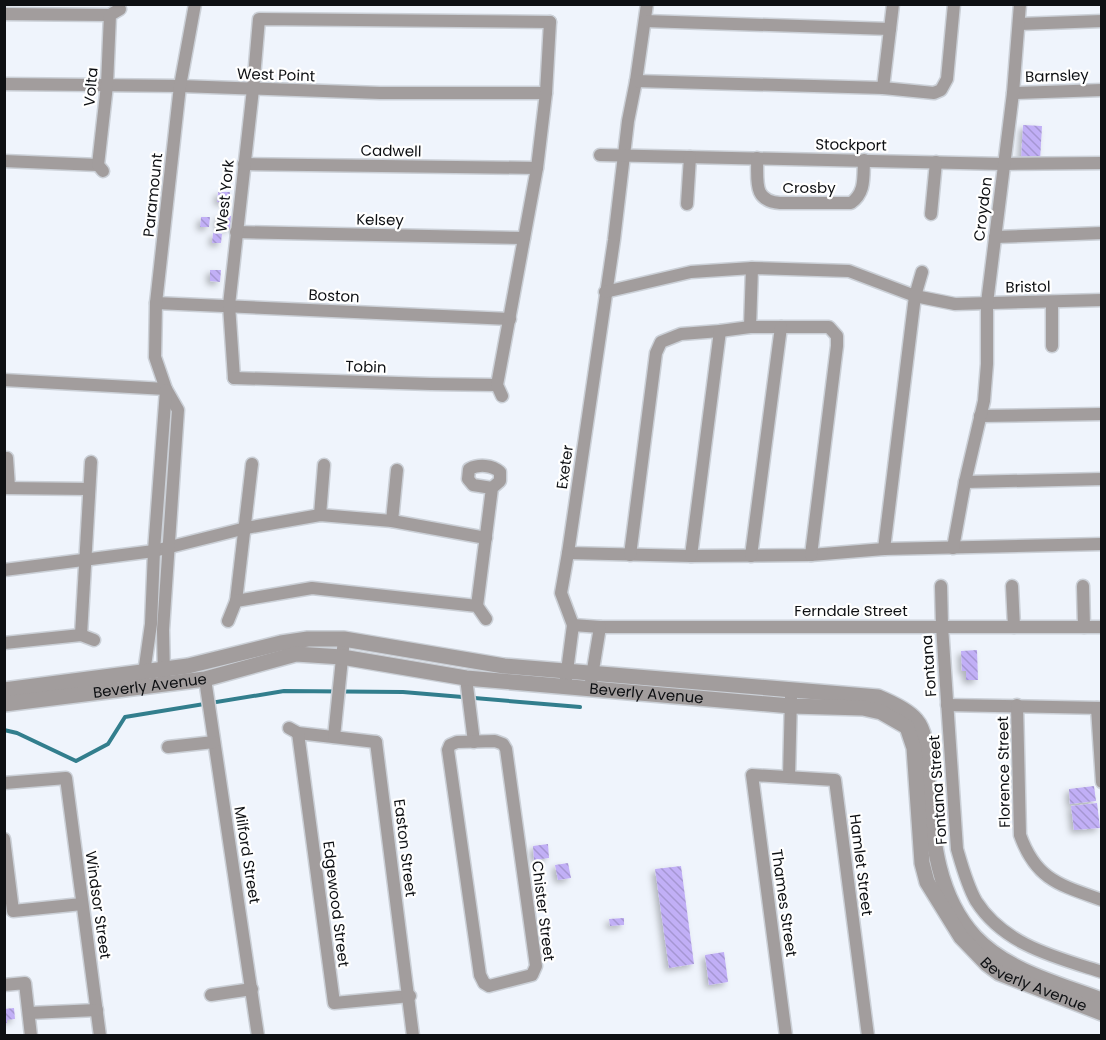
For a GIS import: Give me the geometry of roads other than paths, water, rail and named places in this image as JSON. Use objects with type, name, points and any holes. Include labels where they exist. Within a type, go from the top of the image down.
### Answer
[{"type":"street","name":"Paramount","points":[[164,677],[163,630],[177,410],[166,389],[155,357],[156,303],[180,86],[195,4]]},
{"type":"street","name":"Exeter","points":[[573,625],[561,593],[563,572],[568,553],[647,4]]},
{"type":"street","points":[[883,88],[893,4]]},
{"type":"street","points":[[636,81],[883,88],[934,93],[941,90],[947,79],[954,4]]},
{"type":"street","name":"Croydon","points":[[954,548],[965,482],[986,387],[987,303],[1013,93],[1020,4]]},
{"type":"street","name":"Volta","points":[[4,14],[115,12],[100,168],[4,162]]},
{"type":"street","name":"West York","points":[[230,382],[229,305],[259,19],[554,20],[546,93]]},
{"type":"street","points":[[645,21],[890,29]]},
{"type":"street","points":[[1019,24],[1101,21]]},
{"type":"street","name":"West Point","points":[[4,84],[180,86],[380,93],[546,93]]},
{"type":"street","name":"Barnsley","points":[[1013,93],[1101,90]]},
{"type":"street","points":[[510,320],[537,168],[546,93]]},
{"type":"street","name":"Stockport","points":[[600,155],[1003,164],[1101,163]]},
{"type":"street","points":[[687,204],[690,157]]},
{"type":"street","name":"Crosby","points":[[757,158],[758,192],[765,200],[780,204],[851,202],[858,198],[863,189],[864,160]]},
{"type":"street","points":[[932,214],[936,162]]},
{"type":"street","name":"Cadwell","points":[[244,164],[537,168]]},
{"type":"street","name":"Kelsey","points":[[236,232],[524,238]]},
{"type":"street","points":[[995,237],[1101,233]]},
{"type":"street","points":[[750,327],[752,268]]},
{"type":"street","name":"Bristol","points":[[605,292],[691,272],[752,268],[849,271],[915,296],[955,304],[1101,300]]},
{"type":"street","points":[[884,549],[915,296],[922,272]]},
{"type":"street","points":[[1052,302],[1052,346]]},
{"type":"street","name":"Boston","points":[[156,303],[510,320]]},
{"type":"street","name":"Tobin","points":[[230,382],[297,380],[363,388],[499,390],[510,320]]},
{"type":"street","points":[[630,555],[656,353],[661,342],[681,334],[750,327],[829,327],[837,336],[811,555]]},
{"type":"street","points":[[751,556],[781,327]]},
{"type":"street","points":[[691,556],[720,331]]},
{"type":"street","points":[[4,380],[166,389],[151,624],[144,679]]},
{"type":"street","points":[[296,393],[297,380]]},
{"type":"street","points":[[980,416],[1101,414]]},
{"type":"street","points":[[7,458],[7,487],[89,489]]},
{"type":"street","points":[[81,635],[91,462]]},
{"type":"street","points":[[228,621],[236,601],[252,464]]},
{"type":"street","points":[[320,516],[324,465]]},
{"type":"street","points":[[392,521],[397,470]]},
{"type":"street","points":[[965,482],[1101,478]]},
{"type":"street","points":[[486,619],[477,606],[492,488]]},
{"type":"street","points":[[4,570],[154,551],[170,545],[246,528],[320,516],[392,521],[486,538]]},
{"type":"street","points":[[568,553],[691,556],[811,555],[884,549],[1101,544]]},
{"type":"street","name":"Fontana","points":[[941,586],[947,705]]},
{"type":"street","points":[[1012,586],[1014,627]]},
{"type":"street","points":[[1083,586],[1084,627]]},
{"type":"street","points":[[236,601],[312,588],[477,606]]},
{"type":"street","points":[[566,679],[573,625]]},
{"type":"street","name":"Ferndale Street","points":[[573,625],[600,627],[1101,627]]},
{"type":"street","points":[[591,681],[600,627]]},
{"type":"street","points":[[4,643],[81,635],[94,640]]},
{"type":"street","name":"Beverly Avenue","points":[[164,677],[189,666],[281,643],[308,639],[344,639],[566,679],[878,696],[896,704],[916,719],[925,744],[932,833],[939,869],[958,914],[976,938],[1013,965],[1101,1000]]},
{"type":"street","points":[[334,737],[344,639]]},
{"type":"street","name":"Beverly Avenue","points":[[4,690],[164,677],[205,679],[296,654],[342,657],[466,684],[566,679]]},
{"type":"street","name":"Beverly Avenue","points":[[4,704],[99,693],[144,679]]},
{"type":"street","name":"Milford Street","points":[[205,679],[258,1035]]},
{"type":"street","name":"Beverly Avenue","points":[[591,681],[791,706],[863,708],[881,712],[907,727],[914,748],[922,863],[927,882],[950,922],[976,953],[999,972],[1101,1013]]},
{"type":"street","points":[[466,684],[474,742]]},
{"type":"street","points":[[789,777],[790,690]]},
{"type":"street","points":[[947,705],[1099,708],[1101,782]]},
{"type":"street","name":"Fontana Street","points":[[947,705],[957,849],[964,874],[976,900],[993,921],[1013,939],[1101,972]]},
{"type":"street","name":"Florence Street","points":[[1017,705],[1020,835],[1026,852],[1037,868],[1057,884],[1101,900]]},
{"type":"street","name":"Easton Street","points":[[293,731],[379,740],[413,1035]]},
{"type":"street","name":"Edgewood Street","points":[[293,731],[334,1003],[410,996]]},
{"type":"street","name":"Chister Street","points":[[495,741],[503,744],[506,749],[536,966],[532,975],[489,986],[480,979],[448,750],[453,743],[474,742],[495,741]]},
{"type":"street","points":[[168,747],[214,742]]},
{"type":"street","name":"Hamlet Street","points":[[752,775],[835,780],[868,1035]]},
{"type":"street","name":"Thames Street","points":[[752,775],[786,1035]]},
{"type":"street","name":"Windsor Street","points":[[4,783],[66,778],[100,1035]]},
{"type":"street","points":[[4,839],[14,911],[82,904]]},
{"type":"street","points":[[4,985],[25,983],[31,1035]]},
{"type":"street","points":[[211,995],[252,989]]},
{"type":"street","points":[[29,1013],[97,1010]]},
{"type":"waterway","points":[[4,730],[17,733],[76,761],[108,744],[125,717],[284,691],[403,692],[580,707]]}]
